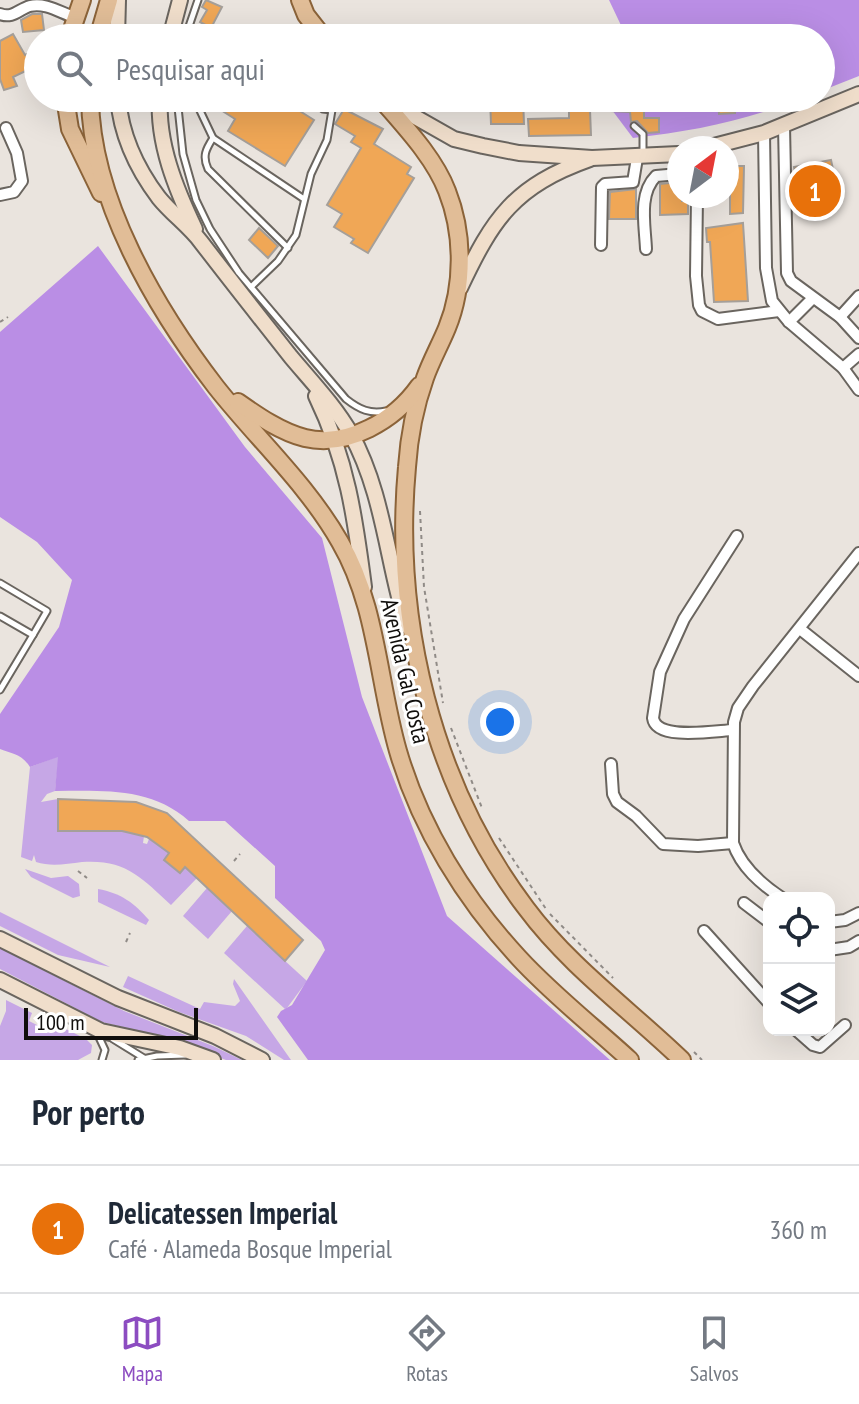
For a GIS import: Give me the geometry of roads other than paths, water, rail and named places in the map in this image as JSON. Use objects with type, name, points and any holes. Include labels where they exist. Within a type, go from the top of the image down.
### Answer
[{"type":"main road","points":[[72,24],[82,0]]},
{"type":"main road","points":[[102,24],[109,0]]},
{"type":"main road","points":[[117,24],[118,0]]},
{"type":"main road","points":[[174,24],[180,0]]},
{"type":"main road","points":[[299,4],[314,24]]},
{"type":"main road","points":[[835,104],[859,94]]},
{"type":"main road","points":[[67,112],[70,129],[89,172],[114,215]]},
{"type":"main road","name":"Avenida Gal Costa","points":[[91,112],[94,143],[114,215],[168,318],[217,388],[324,516],[342,546],[367,604],[399,756],[446,860],[473,902],[519,958],[630,1060]]},
{"type":"main road","points":[[119,112],[133,153],[159,198],[200,240]]},
{"type":"main road","points":[[161,112],[164,144],[175,182],[200,240],[222,273],[305,374],[369,473],[383,525],[393,583],[416,656]]},
{"type":"main road","name":"Avenida Gal Costa","points":[[392,112],[447,192],[458,236],[458,292],[448,326],[424,379],[413,423],[404,508],[405,553],[416,656],[439,743],[480,838],[526,908],[574,962],[682,1060]]},
{"type":"main road","points":[[406,112],[454,139],[519,153],[592,158],[667,155]]},
{"type":"main road","points":[[739,139],[817,112]]},
{"type":"main road","points":[[458,292],[476,254],[508,207],[526,190],[558,170],[592,158]]},
{"type":"main road","points":[[217,388],[257,416],[307,439],[344,437],[379,424],[406,403],[424,379]]},
{"type":"main road","points":[[344,437],[367,604]]},
{"type":"main road","points":[[0,939],[125,1001],[215,1036],[262,1060]]},
{"type":"main road","points":[[0,980],[91,1027],[168,1045],[207,1058]]},
{"type":"street","points":[[0,14],[5,17],[32,5],[48,6],[74,17]]},
{"type":"street","points":[[784,126],[787,273],[791,281],[840,317],[859,338]]},
{"type":"street","points":[[0,195],[14,192],[22,181],[17,153],[6,128]]},
{"type":"street","points":[[764,133],[768,290],[789,322],[843,368],[859,390]]},
{"type":"street","points":[[601,245],[602,187],[605,184],[633,182],[640,158]]},
{"type":"street","points":[[646,249],[644,199],[648,184],[656,176],[667,175]]},
{"type":"street","points":[[697,208],[696,276],[702,311],[718,319],[779,311]]},
{"type":"street","points":[[840,317],[859,296]]},
{"type":"street","points":[[789,322],[812,299]]},
{"type":"street","points":[[843,368],[859,354]]},
{"type":"street","points":[[733,730],[670,732],[658,729],[653,718],[660,672],[684,619],[737,536]]},
{"type":"street","points":[[775,892],[749,871],[736,854],[733,843],[733,730],[738,708],[859,553]]},
{"type":"street","points":[[800,629],[859,676]]},
{"type":"street","points":[[611,764],[613,794],[617,802],[636,816],[663,844],[698,846],[733,843]]},
{"type":"street","points":[[744,903],[763,917]]},
{"type":"street","points":[[835,921],[859,913]]},
{"type":"street","points":[[704,931],[763,996]]},
{"type":"street","points":[[835,949],[849,947],[859,941]]},
{"type":"street","points":[[835,1034],[845,1025]]},
{"type":"street","points":[[803,1036],[820,1047],[832,1036]]},
{"type":"lane","points":[[190,24],[198,0]]},
{"type":"lane","points":[[178,112],[183,154],[196,200],[224,252],[251,287],[354,405],[371,412],[384,412],[406,403]]},
{"type":"lane","points":[[201,112],[213,138],[304,199]]},
{"type":"lane","points":[[251,287],[288,248],[296,235],[311,174],[327,140],[332,112]]},
{"type":"lane","points":[[634,126],[643,134],[640,158]]},
{"type":"lane","points":[[213,138],[204,155],[208,169],[288,248]]},
{"type":"lane","points":[[0,583],[47,611],[0,690]]},
{"type":"lane","points":[[0,616],[33,635]]},
{"type":"lane","points":[[91,1027],[143,1059],[207,1058]]},
{"type":"lane","points":[[91,1027],[104,1046],[102,1060]]},
{"type":"place","name":"Delicatessen Imperial","points":[[815,191]]}]
